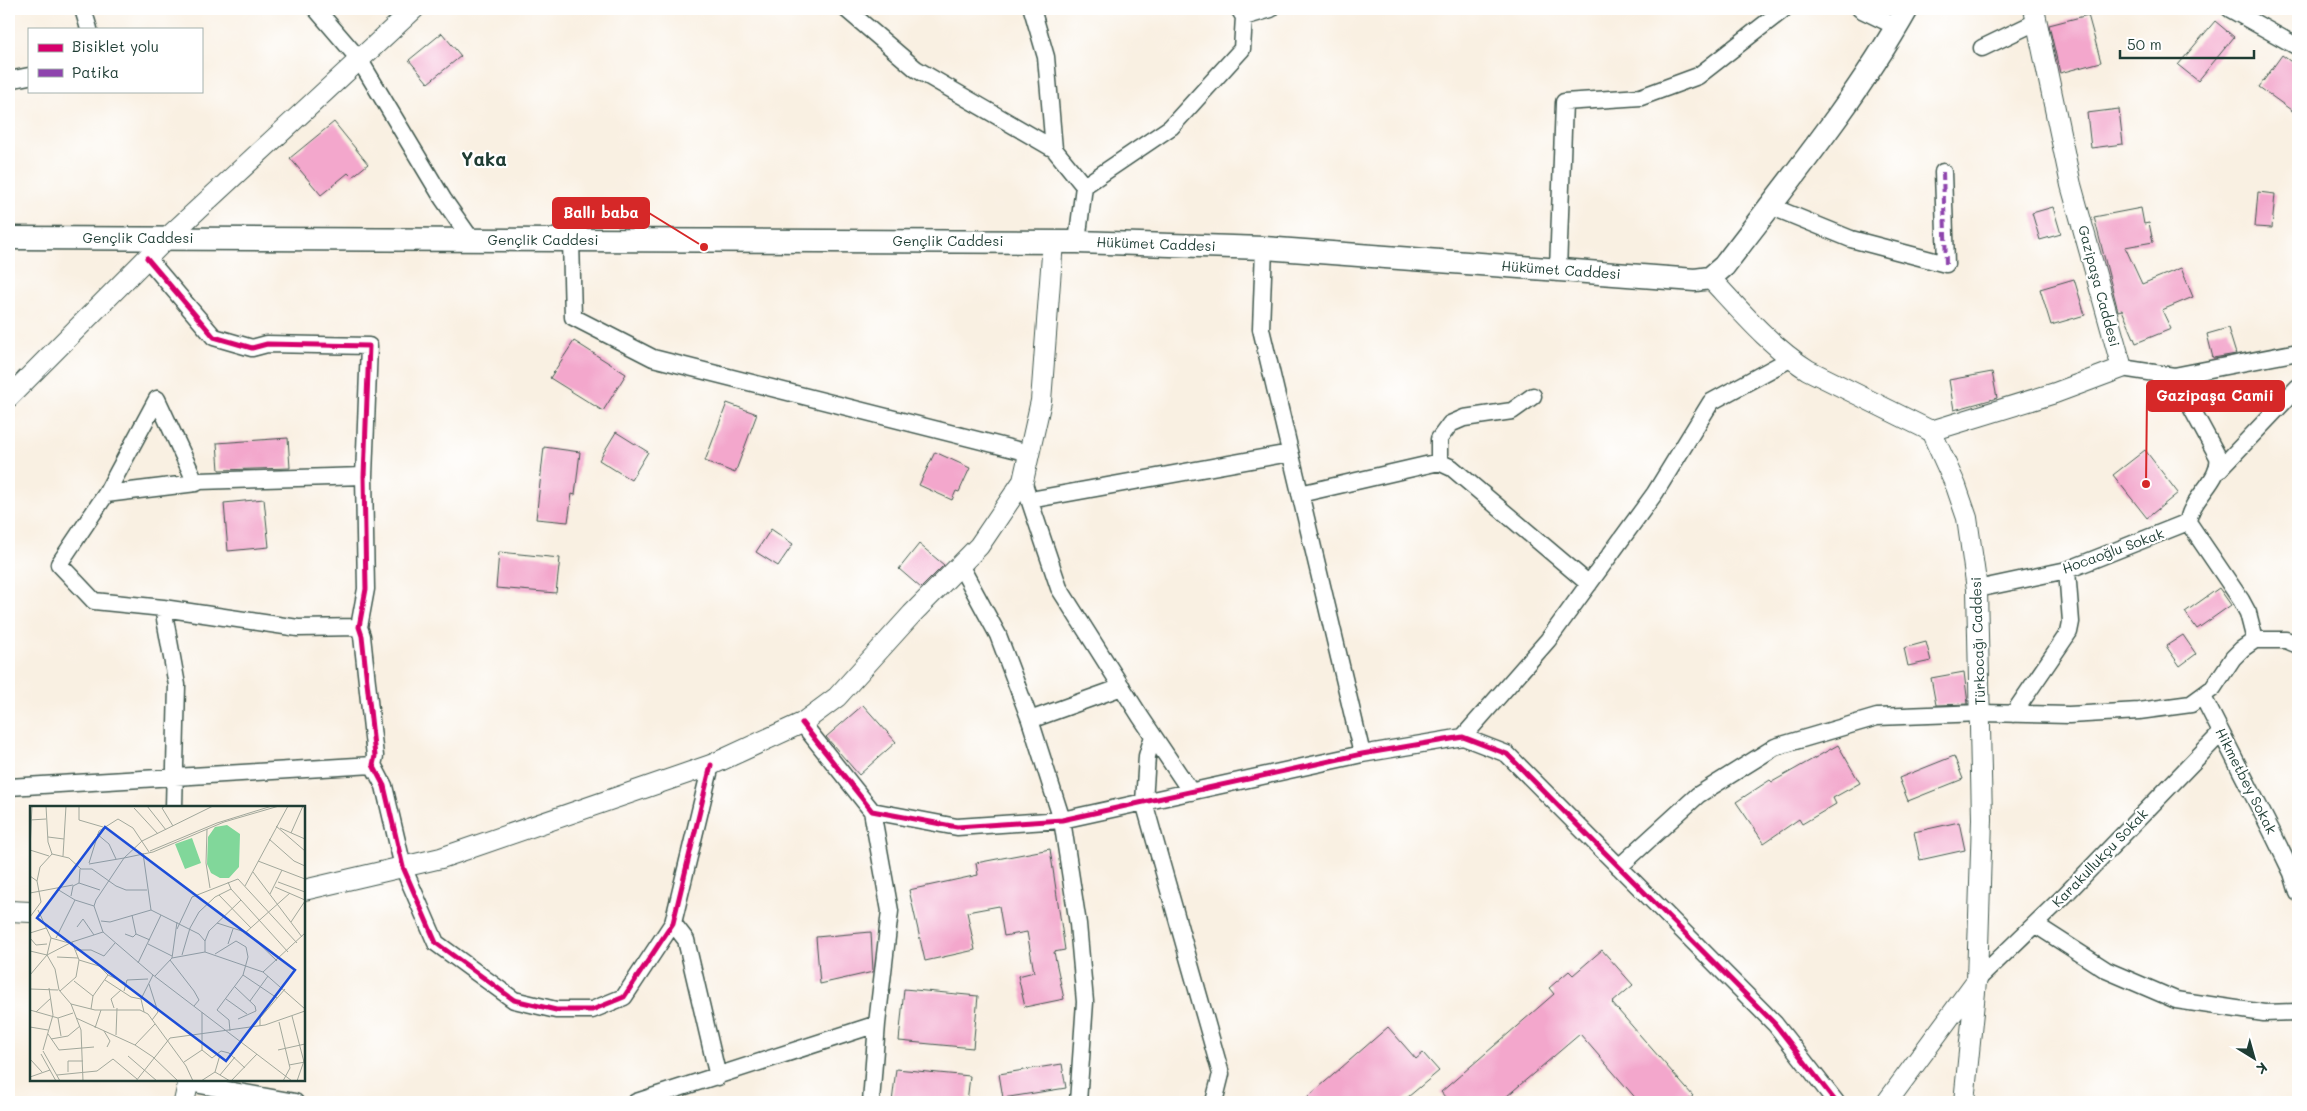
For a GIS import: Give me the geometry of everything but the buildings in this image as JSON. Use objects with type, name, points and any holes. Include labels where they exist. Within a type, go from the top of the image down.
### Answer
[{"type":"main road","points":[[1710,278],[1724,266],[1837,119],[1902,18]]},
{"type":"main road","name":"Gençlik Caddesi","points":[[9,238],[1077,242]]},
{"type":"main road","name":"Hükümet Caddesi","points":[[1077,242],[1264,248],[1695,280],[1710,278]]},
{"type":"street","points":[[83,9],[89,28]]},
{"type":"street","points":[[316,9],[359,59],[444,199],[471,239]]},
{"type":"street","points":[[9,398],[167,238],[414,9]]},
{"type":"street","points":[[846,9],[916,69],[1054,148],[1084,186],[1077,242]]},
{"type":"street","points":[[1032,9],[1046,57],[1054,148]]},
{"type":"street","points":[[1084,186],[1171,127],[1242,49],[1241,13],[1271,9]]},
{"type":"street","points":[[1558,270],[1564,102],[1641,97],[1698,76],[1784,9]]},
{"type":"street","points":[[1860,9],[1902,18]]},
{"type":"street","points":[[2230,9],[2298,46]]},
{"type":"street","points":[[1982,48],[2035,15]]},
{"type":"street","name":"Gazipaşa Caddesi","points":[[2035,15],[2071,184],[2122,368]]},
{"type":"street","points":[[9,80],[28,76]]},
{"type":"street","points":[[1770,206],[1866,244],[1946,264],[1943,172]]},
{"type":"street","points":[[571,240],[573,317],[653,358],[1029,453]]},
{"type":"street","points":[[305,890],[441,858],[711,765],[802,723],[837,697],[912,614],[979,546],[1023,481],[1041,401],[1053,242]]},
{"type":"street","points":[[1264,248],[1261,329],[1362,754]]},
{"type":"street","points":[[147,258],[214,337],[252,348],[267,344],[369,346],[364,476],[366,589],[359,627],[362,636],[375,756],[373,765],[384,786],[403,867],[436,943],[514,1000],[556,1010],[592,1010],[624,997],[674,923],[711,765]]},
{"type":"street","points":[[1710,278],[1754,326],[1790,359],[1808,370],[1931,431],[2055,394],[2122,368],[2174,376],[2298,352]]},
{"type":"street","points":[[1464,737],[1548,640],[1655,494],[1711,402],[1790,359]]},
{"type":"street","points":[[2174,376],[2218,457],[2218,471]]},
{"type":"street","points":[[2255,640],[2248,614],[2241,600],[2188,522],[2194,504],[2218,471],[2298,387]]},
{"type":"street","points":[[1440,462],[1439,439],[1450,424],[1464,418],[1512,411],[1534,396]]},
{"type":"street","points":[[196,483],[158,399],[106,494],[59,564],[94,601],[163,608],[298,628],[359,627]]},
{"type":"street","name":"Türkocağı Caddesi","points":[[1931,431],[1956,486],[1967,518],[1977,589],[1982,820],[1977,980],[1964,1102]]},
{"type":"street","points":[[1030,500],[1290,453]]},
{"type":"street","points":[[1300,494],[1440,462],[1452,468],[1589,584]]},
{"type":"street","points":[[106,494],[196,483],[199,481],[364,476]]},
{"type":"street","points":[[1023,481],[1059,588],[1191,792]]},
{"type":"street","name":"Hocaoğlu Sokak","points":[[1977,589],[2067,570],[2188,522]]},
{"type":"street","points":[[960,565],[998,635],[1030,720],[1062,820],[1078,924],[1085,1002],[1078,1102]]},
{"type":"street","points":[[2013,714],[2069,632],[2071,622],[2067,570]]},
{"type":"street","points":[[163,608],[177,685],[174,806]]},
{"type":"street","points":[[1619,867],[1698,794],[1775,747],[1878,717],[1981,713],[2069,714],[2139,711],[2191,704],[2213,688],[2242,648],[2255,640],[2286,640],[2298,645]]},
{"type":"street","points":[[1030,720],[1122,687]]},
{"type":"street","name":"Hikmetbey Sokak","points":[[2202,697],[2292,873],[2298,893]]},
{"type":"street","points":[[802,723],[872,812],[890,911],[877,1024],[871,1102]]},
{"type":"street","name":"Karakullukçu Sokak","points":[[1977,980],[2036,925],[2221,733]]},
{"type":"street","points":[[1153,736],[1147,756],[1144,802],[1221,1074],[1214,1102]]},
{"type":"street","points":[[872,812],[957,827],[1062,820],[1362,754],[1464,737],[1507,754],[1776,1024],[1836,1102]]},
{"type":"street","points":[[9,787],[373,765]]},
{"type":"street","points":[[9,911],[30,912]]},
{"type":"street","points":[[674,923],[686,940],[718,1077]]},
{"type":"street","points":[[2036,925],[2106,970],[2176,1000],[2264,1012],[2298,1012]]},
{"type":"street","points":[[1887,1102],[1977,980]]},
{"type":"street","points":[[636,1102],[877,1024]]},
{"type":"street","points":[[184,1102],[189,1081],[295,1102]]},
{"type":"marked path","points":[[1943,172],[1946,264]]},
{"type":"cycle path","points":[[147,258],[214,337],[252,348],[267,344],[369,346],[364,476],[366,589],[359,627],[362,636],[375,756],[373,765],[384,786],[403,867],[436,943],[514,1000],[556,1010],[592,1010],[624,997],[673,923],[711,765]]},
{"type":"cycle path","points":[[802,723],[872,811],[957,827],[1062,820],[1362,754],[1463,737],[1507,754],[1775,1024],[1836,1102]]},
{"type":"place","name":"Ballı baba","points":[[704,247]]},
{"type":"place","name":"Gazipaşa Camii","points":[[2146,484]]},
{"type":"district","name":"Yaka","points":[[484,159]]}]
